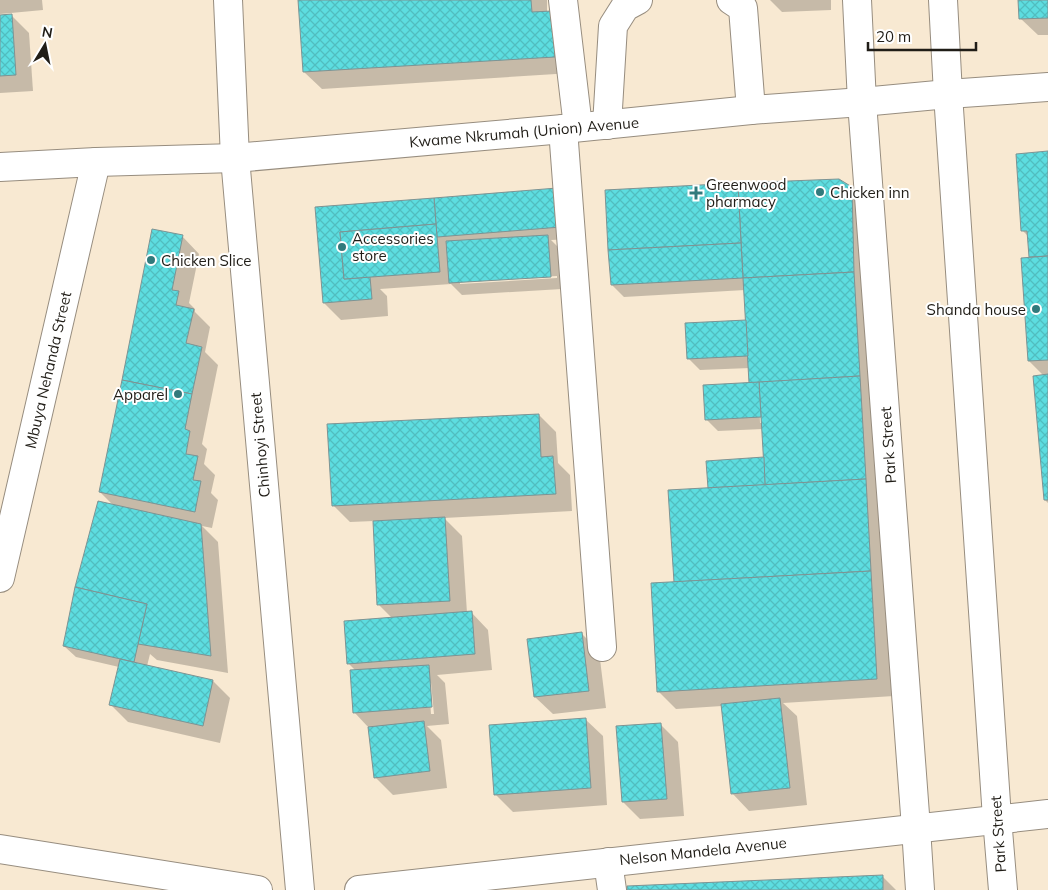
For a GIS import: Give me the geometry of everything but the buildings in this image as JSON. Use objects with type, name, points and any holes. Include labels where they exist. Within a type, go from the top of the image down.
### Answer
[{"type":"street","name":"Chinhoyi Street","points":[[228,0],[235,158],[300,890]]},
{"type":"street","points":[[563,0],[602,647]]},
{"type":"street","points":[[607,125],[613,26],[625,7],[638,0]]},
{"type":"street","points":[[732,0],[743,8],[751,110]]},
{"type":"street","name":"Park Street","points":[[857,0],[862,102],[920,890]]},
{"type":"street","name":"Park Street","points":[[943,0],[1003,890]]},
{"type":"street","name":"Kwame Nkrumah (Union) Avenue","points":[[0,167],[235,158],[607,125],[751,110],[1048,87]]},
{"type":"street","name":"Mbuya Nehanda Street","points":[[0,578],[96,162]]},
{"type":"street","name":"Nelson Mandela Avenue","points":[[359,890],[997,818],[1048,814]]},
{"type":"street","points":[[0,849],[258,890]]},
{"type":"street","points":[[608,862],[612,890]]},
{"type":"shaded area","points":[[0,0],[1048,0],[1048,890],[0,890]]},
{"type":"place","name":"Chicken inn","points":[[820,192]]},
{"type":"place","name":"Greenwood pharmacy","points":[[696,193]]},
{"type":"place","name":"Accessories store","points":[[342,247]]},
{"type":"place","name":"Chicken Slice","points":[[151,260]]},
{"type":"place","name":"Shanda house","points":[[1036,309]]},
{"type":"place","name":"Apparel","points":[[178,394]]}]
